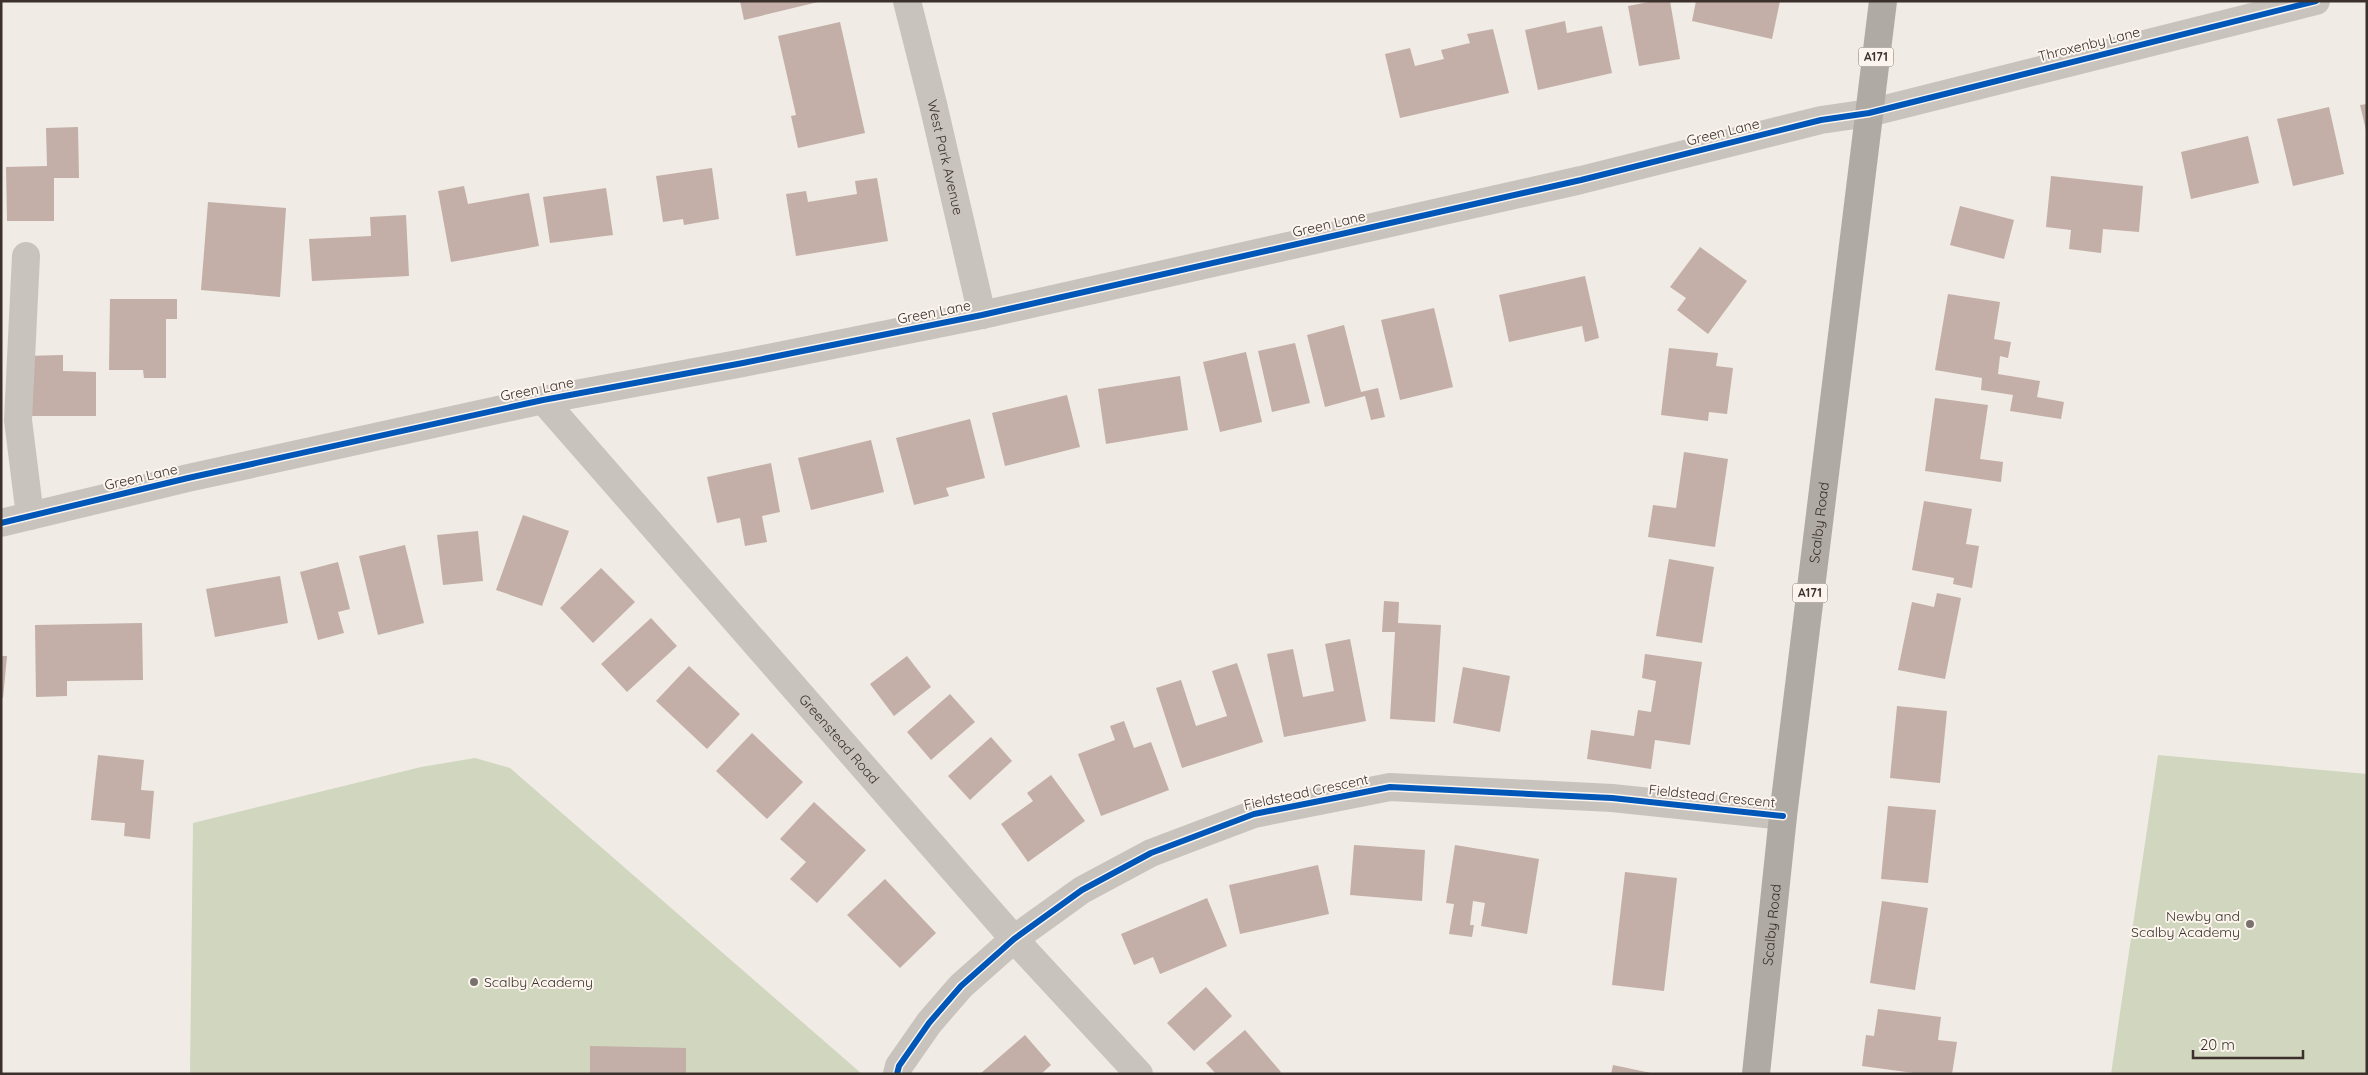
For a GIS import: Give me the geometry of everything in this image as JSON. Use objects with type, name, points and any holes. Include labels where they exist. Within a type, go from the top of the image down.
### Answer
[{"type":"highway","name":"Scalby Road","points":[[1756,1074],[1783,816],[1883,1]]},
{"type":"street","name":"West Park Avenue","points":[[907,1],[934,104],[982,315]]},
{"type":"street","name":"Throxenby Lane","points":[[1869,113],[2316,1]]},
{"type":"street","name":"Green Lane","points":[[1,523],[188,478],[543,400],[743,363],[982,315],[1581,180],[1821,120],[1869,113]]},
{"type":"street","points":[[26,256],[18,420],[30,516]]},
{"type":"street","name":"Greenstead Road","points":[[543,400],[1014,939],[1139,1074]]},
{"type":"street","name":"Fieldstead Crescent","points":[[897,1074],[899,1066],[929,1023],[961,986],[1014,939],[1082,890],[1152,853],[1254,814],[1390,787],[1612,798],[1783,816]]},
{"type":"green space","name":"Newby and Scalby Academy","points":[[2158,755],[2367,774],[2367,1074],[2111,1074]]},
{"type":"green space","name":"Scalby Academy","points":[[475,758],[510,768],[862,1074],[190,1074],[193,823],[421,767]]},
{"type":"building","points":[[740,1],[818,1],[818,2],[744,20]]},
{"type":"building","points":[[1654,1],[1670,1],[1680,59],[1639,66],[1628,6]]},
{"type":"building","points":[[1696,1],[1780,1],[1772,39],[1692,21]]},
{"type":"building","points":[[1565,21],[1567,33],[1602,26],[1612,73],[1538,90],[1525,30]]},
{"type":"building","points":[[840,22],[865,133],[798,148],[791,116],[796,115],[778,36]]},
{"type":"building","points":[[1493,29],[1509,93],[1400,118],[1385,54],[1410,48],[1415,66],[1444,59],[1441,50],[1470,43],[1467,34]]},
{"type":"building","points":[[2367,104],[2367,129],[2366,130],[2360,105]]},
{"type":"building","points":[[2329,107],[2344,174],[2293,186],[2277,119]]},
{"type":"building","points":[[78,127],[79,178],[54,178],[54,221],[7,221],[6,167],[47,166],[46,128]]},
{"type":"building","points":[[2248,136],[2259,183],[2191,199],[2181,152]]},
{"type":"building","points":[[712,168],[719,219],[684,225],[683,219],[663,222],[656,176]]},
{"type":"building","points":[[2051,176],[2143,186],[2139,232],[2103,229],[2101,253],[2069,249],[2071,230],[2046,227]]},
{"type":"building","points":[[877,178],[888,241],[796,256],[786,194],[806,191],[808,202],[857,194],[855,181]]},
{"type":"building","points":[[464,186],[468,204],[529,193],[539,246],[451,262],[438,191]]},
{"type":"building","points":[[606,188],[613,235],[550,243],[543,197]]},
{"type":"building","points":[[208,202],[286,208],[280,297],[201,290]]},
{"type":"building","points":[[1960,206],[2014,220],[2004,259],[1950,245]]},
{"type":"building","points":[[406,215],[409,276],[312,281],[309,239],[371,236],[370,217]]},
{"type":"building","points":[[1700,247],[1747,281],[1708,334],[1677,310],[1686,298],[1670,287]]},
{"type":"building","points":[[1585,276],[1599,338],[1585,342],[1582,326],[1509,342],[1499,295]]},
{"type":"building","points":[[1948,294],[2000,302],[1994,339],[2011,342],[2008,358],[2000,356],[1998,374],[2040,381],[2037,397],[2064,402],[2061,419],[2010,411],[2013,395],[1981,390],[1982,378],[1935,370]]},
{"type":"building","points":[[110,299],[177,299],[177,319],[166,319],[166,378],[144,378],[143,370],[109,370]]},
{"type":"building","points":[[1434,308],[1453,387],[1400,400],[1381,320]]},
{"type":"building","points":[[1344,325],[1361,392],[1378,388],[1385,417],[1371,420],[1365,396],[1325,407],[1307,335]]},
{"type":"building","points":[[1295,343],[1310,403],[1272,412],[1258,351]]},
{"type":"building","points":[[1669,348],[1718,353],[1716,366],[1733,368],[1727,414],[1709,412],[1708,421],[1661,415]]},
{"type":"building","points":[[1246,352],[1262,422],[1220,432],[1203,362]]},
{"type":"building","points":[[63,355],[63,371],[96,372],[96,416],[24,416],[24,356]]},
{"type":"building","points":[[1180,376],[1188,430],[1106,444],[1098,389]]},
{"type":"building","points":[[1067,395],[1080,447],[1005,466],[992,413]]},
{"type":"building","points":[[1935,398],[1988,405],[1980,459],[2003,462],[2001,482],[1925,471]]},
{"type":"building","points":[[970,419],[985,478],[946,488],[949,496],[914,505],[896,438]]},
{"type":"building","points":[[871,440],[884,492],[811,510],[798,458]]},
{"type":"building","points":[[1684,452],[1728,459],[1715,547],[1648,537],[1653,505],[1676,508]]},
{"type":"building","points":[[771,463],[780,512],[762,516],[767,542],[745,546],[740,518],[717,523],[707,477]]},
{"type":"building","points":[[1924,501],[1972,509],[1966,544],[1979,546],[1972,588],[1953,584],[1954,578],[1912,570]]},
{"type":"building","points":[[523,515],[569,531],[542,606],[496,590]]},
{"type":"building","points":[[478,531],[483,581],[443,585],[437,535]]},
{"type":"building","points":[[405,545],[424,623],[378,635],[359,556]]},
{"type":"building","points":[[1669,559],[1714,567],[1702,643],[1656,636]]},
{"type":"building","points":[[338,562],[350,609],[338,612],[344,633],[318,640],[300,572]]},
{"type":"building","points":[[601,568],[635,602],[593,643],[560,608]]},
{"type":"building","points":[[280,576],[288,623],[215,637],[206,589]]},
{"type":"building","points":[[1937,593],[1961,598],[1945,679],[1898,670],[1912,602],[1934,607]]},
{"type":"building","points":[[1384,601],[1399,602],[1398,623],[1441,625],[1435,722],[1390,719],[1395,632],[1382,632]]},
{"type":"building","points":[[651,618],[677,646],[627,692],[601,664]]},
{"type":"building","points":[[142,623],[143,680],[67,681],[67,696],[36,697],[35,625]]},
{"type":"building","points":[[1350,639],[1366,721],[1284,737],[1267,654],[1293,649],[1303,697],[1334,691],[1325,644]]},
{"type":"building","points":[[1645,654],[1702,662],[1690,745],[1655,740],[1651,769],[1587,759],[1591,730],[1634,736],[1638,710],[1651,712],[1656,681],[1642,678]]},
{"type":"building","points":[[1,656],[7,656],[3,698],[1,698]]},
{"type":"building","points":[[907,656],[931,687],[894,716],[870,684]]},
{"type":"building","points":[[1237,663],[1263,742],[1182,768],[1156,688],[1181,680],[1196,726],[1227,716],[1212,671]]},
{"type":"building","points":[[689,666],[740,714],[707,749],[656,701]]},
{"type":"building","points":[[1463,667],[1510,676],[1500,732],[1453,723]]},
{"type":"building","points":[[950,694],[975,722],[931,760],[907,732]]},
{"type":"building","points":[[1897,706],[1947,711],[1940,783],[1890,778]]},
{"type":"building","points":[[1124,721],[1134,748],[1151,742],[1169,790],[1101,816],[1078,754],[1115,740],[1110,726]]},
{"type":"building","points":[[752,733],[803,782],[767,819],[716,771]]},
{"type":"building","points":[[991,737],[1012,761],[970,800],[948,776]]},
{"type":"building","points":[[98,755],[144,760],[141,790],[154,791],[150,839],[124,836],[125,823],[91,820]]},
{"type":"building","points":[[1051,775],[1085,821],[1028,862],[1001,824],[1033,801],[1027,793]]},
{"type":"building","points":[[814,802],[866,850],[817,903],[790,879],[806,862],[780,839]]},
{"type":"building","points":[[1888,806],[1936,810],[1928,883],[1881,879]]},
{"type":"building","points":[[1354,845],[1425,850],[1422,901],[1350,895]]},
{"type":"building","points":[[1455,845],[1539,859],[1527,934],[1481,926],[1485,903],[1473,901],[1470,925],[1474,925],[1472,937],[1449,934],[1454,904],[1446,903]]},
{"type":"building","points":[[1318,865],[1329,914],[1240,934],[1229,885]]},
{"type":"building","points":[[1625,872],[1677,878],[1664,991],[1612,985]]},
{"type":"building","points":[[885,879],[936,933],[900,968],[847,915]]},
{"type":"building","points":[[1207,898],[1227,946],[1160,974],[1153,957],[1134,965],[1121,934]]},
{"type":"building","points":[[1882,901],[1928,908],[1915,990],[1870,983]]},
{"type":"building","points":[[1206,987],[1232,1016],[1194,1051],[1167,1023]]},
{"type":"building","points":[[1878,1009],[1941,1017],[1938,1040],[1957,1042],[1952,1074],[1921,1074],[1862,1066],[1866,1035],[1874,1036]]},
{"type":"building","points":[[1245,1030],[1281,1072],[1279,1074],[1216,1074],[1206,1063]]},
{"type":"building","points":[[1025,1035],[1051,1065],[1041,1074],[980,1074]]},
{"type":"building","points":[[590,1046],[686,1048],[686,1074],[590,1074]]},
{"type":"building","points":[[1613,1065],[1651,1073],[1611,1074]]},
{"type":"cycle path","points":[[1,523],[188,478],[543,400],[743,363],[982,315],[1581,180],[1821,120],[1869,113],[2316,1]]},
{"type":"cycle path","points":[[897,1074],[899,1066],[929,1023],[961,986],[1014,939],[1082,890],[1151,853],[1254,814],[1390,787],[1612,798],[1783,816]]},
{"type":"place","name":"Newby and Scalby Academy","points":[[2250,924]]},
{"type":"place","name":"Scalby Academy","points":[[474,982]]}]
